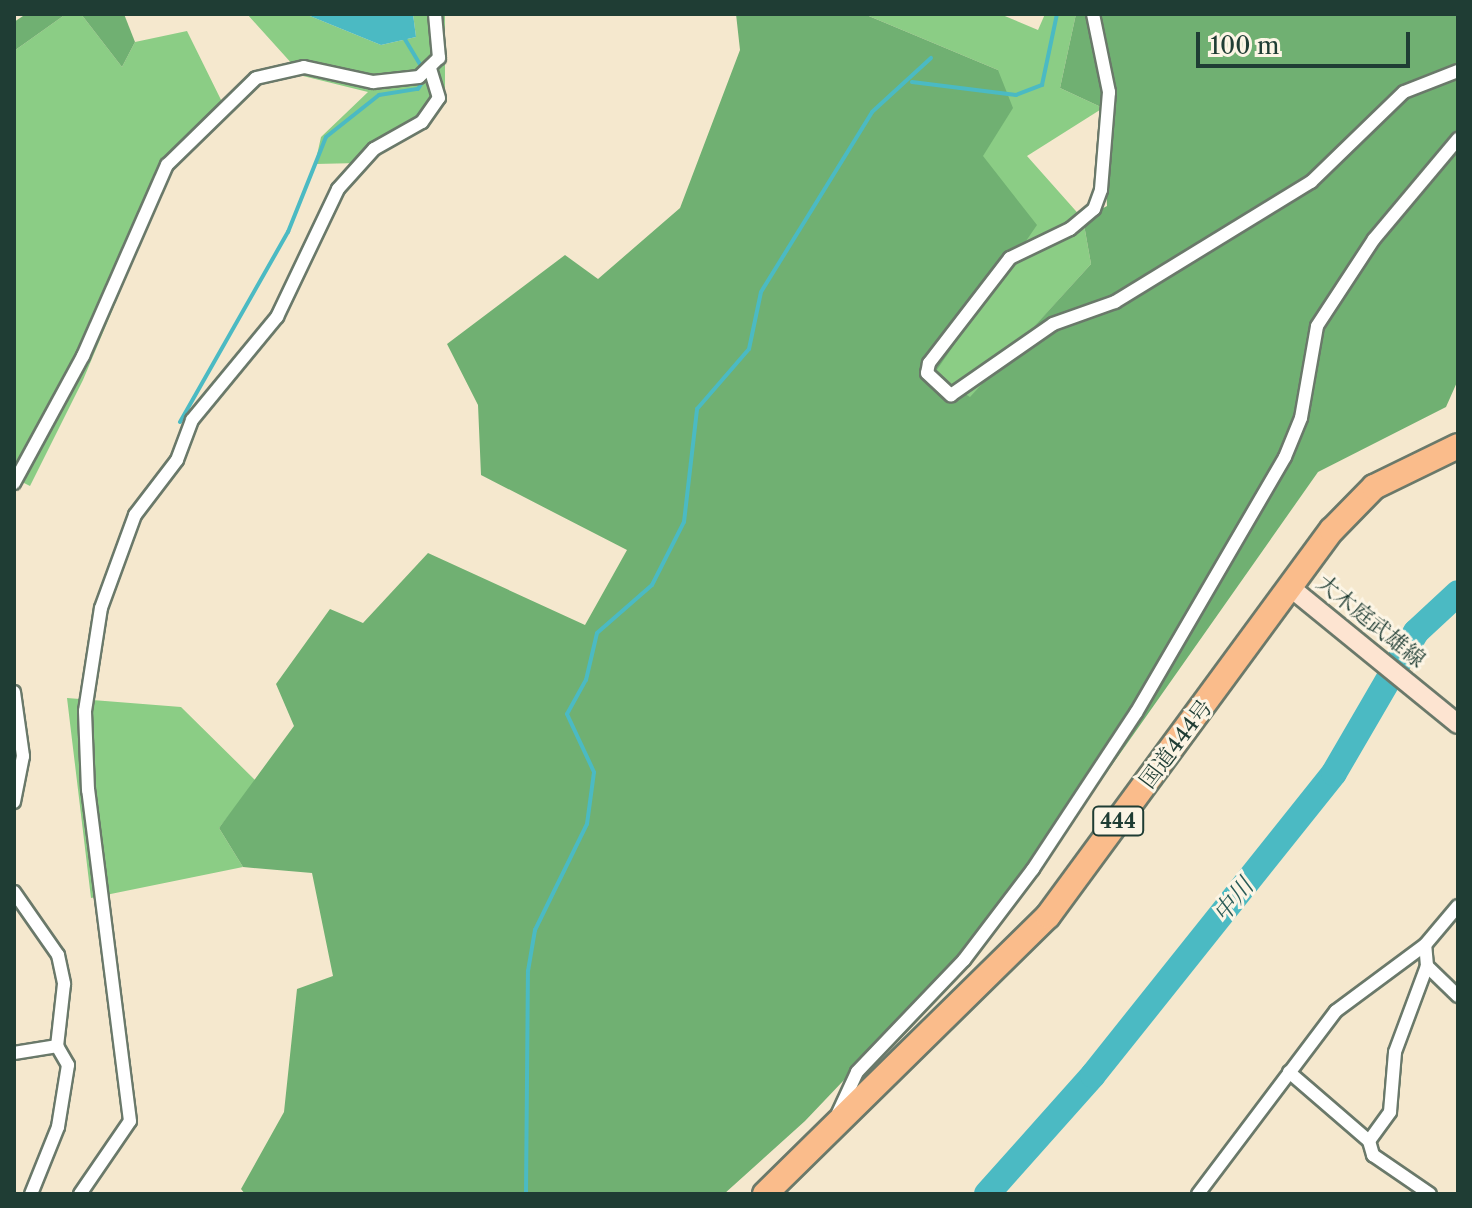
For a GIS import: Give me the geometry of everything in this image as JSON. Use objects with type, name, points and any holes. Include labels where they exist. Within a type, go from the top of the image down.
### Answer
[{"type":"highway","name":"国道444号","points":[[765,1194],[831,1125],[981,989],[1048,916],[1291,588],[1374,487],[1458,446]]},
{"type":"main road","name":"大木庭武雄線","points":[[1291,588],[1341,625],[1458,724]]},
{"type":"street","points":[[14,483],[83,356],[143,207],[167,165],[218,109],[256,78],[304,67],[373,82],[419,77],[439,58],[435,14]]},
{"type":"street","points":[[1093,14],[1109,92],[1101,190],[1094,209],[1070,229],[1010,258],[929,363],[927,373],[951,395],[1053,324],[1115,302],[1311,182],[1404,92],[1458,71]]},
{"type":"street","points":[[80,1194],[130,1121],[88,790],[85,711],[101,608],[135,515],[177,460],[192,420],[277,317],[338,189],[374,149],[422,122],[439,98],[430,68]]},
{"type":"street","points":[[831,1125],[857,1072],[964,960],[1136,713],[1285,457],[1301,418],[1317,326],[1374,239],[1458,139]]},
{"type":"street","points":[[14,692],[23,756],[14,802]]},
{"type":"street","points":[[14,892],[58,955],[64,984],[57,1046],[68,1065],[58,1127],[31,1194]]},
{"type":"street","points":[[1198,1194],[1336,1011],[1425,945],[1458,906]]},
{"type":"street","points":[[1369,1141],[1390,1112],[1395,1052],[1427,966],[1425,945]]},
{"type":"street","points":[[1427,966],[1458,996]]},
{"type":"street","points":[[14,1053],[57,1046]]},
{"type":"street","points":[[1289,1072],[1369,1141],[1373,1155],[1430,1194]]},
{"type":"green space","points":[[26,14],[66,14],[14,51],[14,22]]},
{"type":"green space","points":[[66,14],[81,14],[122,67],[135,42],[187,31],[227,112],[170,173],[83,380],[30,486],[14,478],[14,51]]},
{"type":"green space","points":[[81,14],[124,14],[135,42],[122,67]]},
{"type":"green space","points":[[247,14],[305,14],[381,45],[416,37],[413,14],[445,14],[445,90],[428,121],[359,163],[315,164],[321,137],[368,92],[303,76]]},
{"type":"green space","points":[[736,14],[864,14],[998,70],[1013,108],[983,156],[1037,225],[934,374],[970,397],[1091,264],[1083,219],[1107,206],[1103,108],[1060,88],[1076,14],[1458,14],[1458,380],[1446,407],[1318,472],[1022,893],[805,1121],[724,1194],[245,1194],[241,1189],[284,1112],[297,989],[333,976],[312,873],[243,867],[219,828],[294,726],[276,684],[330,609],[363,623],[428,553],[585,625],[627,550],[481,475],[478,405],[447,344],[565,255],[598,279],[680,208],[740,50]]},
{"type":"green space","points":[[864,14],[1000,14],[1038,30],[1045,14],[1076,14],[1060,88],[1103,108],[1027,156],[1083,219],[1091,264],[970,398],[933,375],[998,70]]},
{"type":"green space","points":[[67,698],[181,707],[256,781],[219,828],[243,867],[91,898]]},
{"type":"water","points":[[305,14],[413,14],[416,37],[381,45]]},
{"type":"waterway","points":[[912,82],[1016,95],[1042,85],[1057,14]]},
{"type":"waterway","points":[[403,36],[423,69]]},
{"type":"waterway","points":[[526,1194],[528,971],[535,930],[587,824],[594,772],[567,714],[586,680],[597,633],[652,585],[684,522],[697,409],[749,349],[761,292],[872,112],[931,58]]},
{"type":"waterway","points":[[180,422],[288,232],[326,137],[379,95],[418,89],[425,78]]},
{"type":"waterway","name":"中川","points":[[987,1194],[1093,1075],[1334,773],[1416,632],[1458,593]]}]
